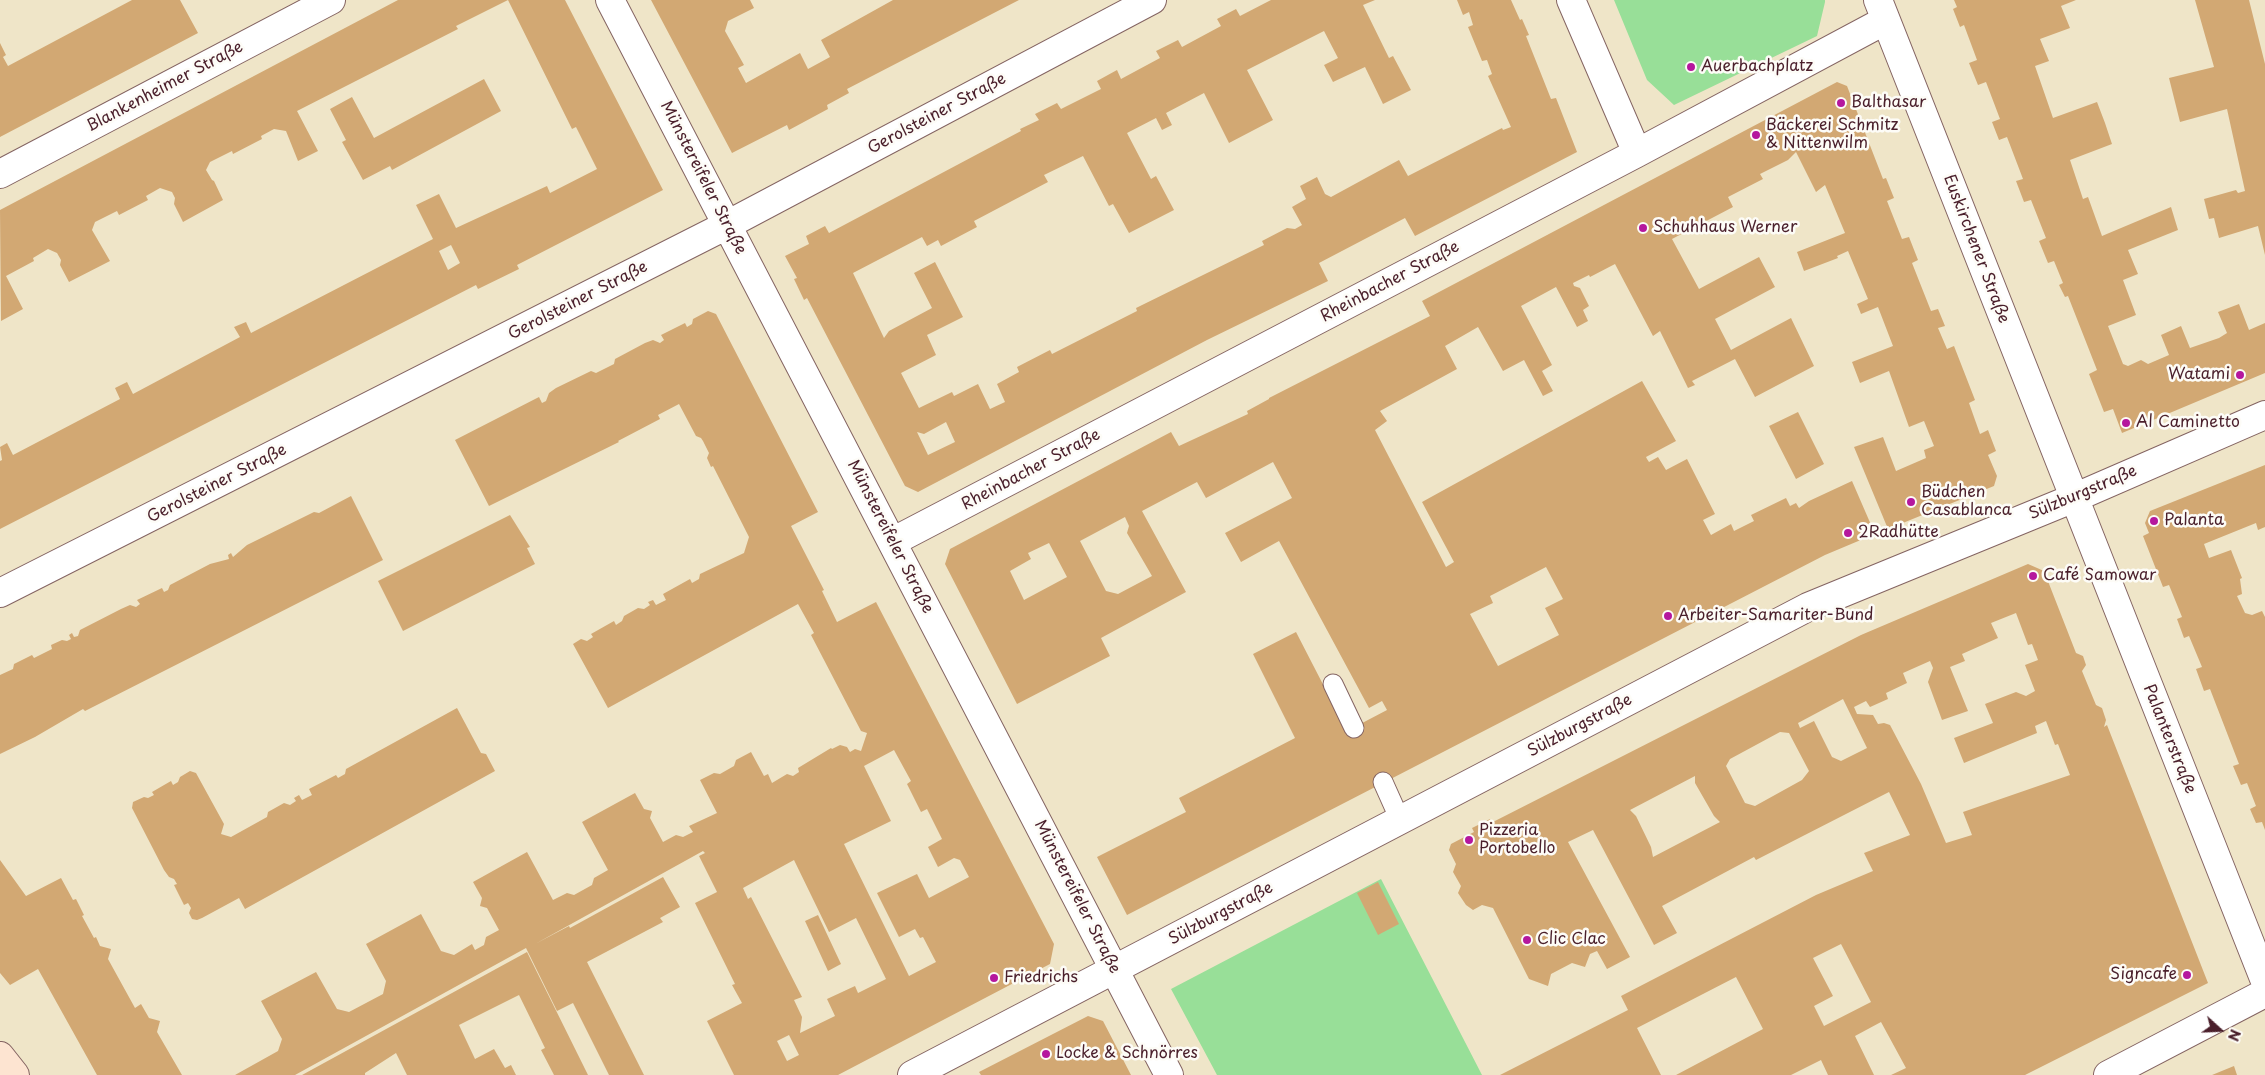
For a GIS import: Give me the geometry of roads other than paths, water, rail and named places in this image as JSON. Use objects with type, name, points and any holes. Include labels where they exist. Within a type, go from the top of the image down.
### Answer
[{"type":"street","name":"Blankenheimer Straße","points":[[0,174],[331,0]]},
{"type":"street","name":"Münstereifeler Straße","points":[[610,0],[1169,1075]]},
{"type":"street","name":"Gerolsteiner Straße","points":[[0,593],[727,225],[1152,0]]},
{"type":"street","points":[[1571,0],[1637,153]]},
{"type":"street","name":"Rheinbacher Straße","points":[[892,542],[1637,153],[1882,10]]},
{"type":"street","name":"Euskirchener Straße","points":[[1882,10],[2074,498]]},
{"type":"street","name":"Sülzburgstraße","points":[[912,1075],[1808,607],[2074,498],[2265,415]]},
{"type":"street","name":"Palanterstraße","points":[[2074,498],[2265,981]]},
{"type":"street","points":[[2108,1075],[2265,993]]},
{"type":"street","points":[[0,1056],[14,1075]]},
{"type":"lane","points":[[1333,684],[1354,728]]},
{"type":"lane","points":[[1383,782],[1400,820]]},
{"type":"place","name":"Auerbachplatz","points":[[1691,67]]},
{"type":"place","name":"Balthasar","points":[[1841,103]]},
{"type":"place","name":"Bäckerei Schmitz & Nittenwilm","points":[[1756,135]]},
{"type":"place","name":"Schuhhaus Werner","points":[[1643,228]]},
{"type":"place","name":"Watami","points":[[2240,375]]},
{"type":"place","name":"Al Caminetto","points":[[2126,423]]},
{"type":"place","name":"Büdchen Casablanca","points":[[1911,502]]},
{"type":"place","name":"Palanta","points":[[2154,521]]},
{"type":"place","name":"2Radhütte","points":[[1848,533]]},
{"type":"place","name":"Café Samowar","points":[[2033,576]]},
{"type":"place","name":"Arbeiter-Samariter-Bund","points":[[1668,616]]},
{"type":"place","name":"Pizzeria Portobello","points":[[1469,840]]},
{"type":"place","name":"Clic Clac","points":[[1527,940]]},
{"type":"place","name":"Signcafe","points":[[2187,975]]},
{"type":"place","name":"Friedrichs","points":[[994,978]]},
{"type":"place","name":"Locke & Schnörres","points":[[1046,1054]]}]
